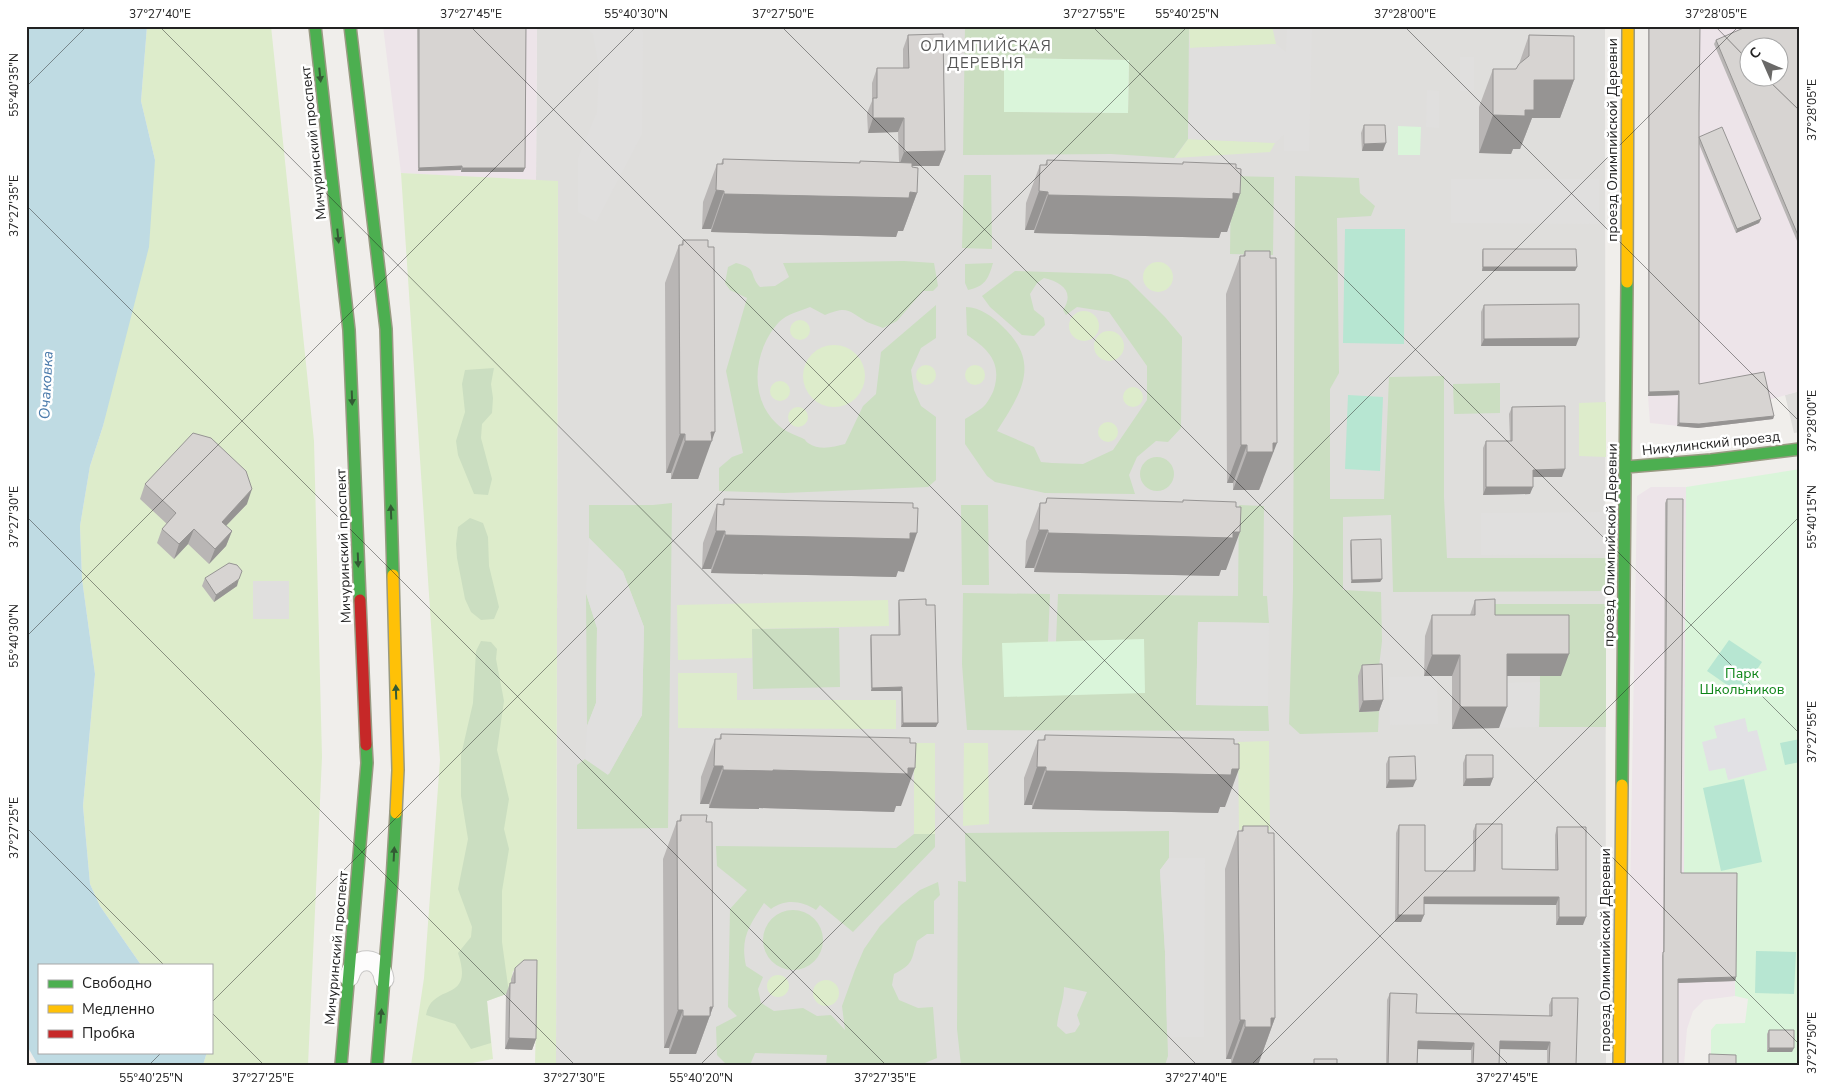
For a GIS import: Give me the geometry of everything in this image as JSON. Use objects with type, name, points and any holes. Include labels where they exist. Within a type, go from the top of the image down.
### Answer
[{"type":"main road","name":"Мичуринский проспект","points":[[315,26],[349,330],[367,763],[341,1065]]},
{"type":"main road","points":[[350,26],[386,329],[398,770],[392,880],[377,1065]]},
{"type":"main road","name":"проезд Олимпийской Деревни","points":[[1620,1065],[1628,26]]},
{"type":"main road","name":"Никулинский проезд","points":[[1626,467],[1712,460],[1800,449]]},
{"type":"street","points":[[348,977],[350,970],[355,964],[368,960],[380,966],[384,979]]},
{"type":"shaded area","points":[[383,26],[537,26],[536,181],[401,173]]},
{"type":"shaded area","points":[[537,26],[1605,26],[1606,1065],[556,1065],[558,181],[536,181]]},
{"type":"shaded area","points":[[586,26],[639,26],[643,32],[642,134],[596,222],[578,212],[578,158],[597,112],[599,67],[593,35]]},
{"type":"shaded area","points":[[1287,26],[1312,26],[1309,151],[1284,151],[1284,135],[1275,143],[1188,139],[1190,48],[1276,44],[1286,52]]},
{"type":"shaded area","points":[[1648,26],[1793,26],[1800,41],[1800,391],[1768,400],[1773,419],[1698,428],[1650,423],[1648,396]]},
{"type":"shaded area","points":[[1460,57],[1474,57],[1474,91],[1460,91]]},
{"type":"shaded area","points":[[1427,90],[1439,91],[1439,128],[1426,127]]},
{"type":"shaded area","points":[[1451,179],[1599,179],[1599,224],[1451,223]]},
{"type":"shaded area","points":[[1800,391],[1800,432],[1794,433],[1785,395]]},
{"type":"shaded area","points":[[1651,487],[1686,487],[1684,875],[1736,878],[1735,996],[1704,1000],[1693,1011],[1687,1029],[1684,1065],[1627,1065],[1637,496]]},
{"type":"shaded area","points":[[1607,512],[1606,554],[1481,555],[1481,513]]},
{"type":"shaded area","points":[[589,538],[623,572],[644,627],[642,715],[608,775],[585,759],[587,726],[596,703],[597,628],[586,593]]},
{"type":"shaded area","points":[[253,581],[289,581],[289,619],[253,619]]},
{"type":"shaded area","points":[[1198,622],[1269,623],[1268,706],[1196,705]]},
{"type":"shaded area","points":[[1437,676],[1438,724],[1390,725],[1389,677]]},
{"type":"shaded area","points":[[1540,682],[1539,727],[1499,728],[1500,683]]},
{"type":"shaded area","points":[[1745,718],[1748,732],[1757,730],[1767,770],[1728,780],[1725,768],[1709,771],[1702,742],[1717,738],[1714,726]]},
{"type":"shaded area","points":[[1169,858],[1205,858],[1204,1037],[1171,1037],[1167,1034],[1160,870]]},
{"type":"green space","points":[[147,26],[271,26],[314,441],[322,757],[308,1065],[203,1065],[206,1054],[212,1054],[212,964],[140,964],[100,906],[90,884],[83,806],[95,674],[82,579],[80,526],[90,466],[103,426],[155,160],[141,101]]},
{"type":"green space","points":[[965,26],[1189,26],[1188,139],[1174,158],[1111,154],[963,155]],"holes":[[[1005,58],[1129,60],[1128,113],[1004,112]]]},
{"type":"green space","points":[[1189,26],[1272,26],[1276,44],[1190,48]]},
{"type":"green space","points":[[1004,58],[1129,60],[1128,113],[1004,112]]},
{"type":"green space","points":[[1398,126],[1421,127],[1420,155],[1398,155]]},
{"type":"green space","points":[[1188,139],[1275,143],[1270,152],[1175,158]]},
{"type":"green space","points":[[401,173],[558,181],[556,1065],[535,1065],[537,970],[513,971],[509,993],[487,1001],[493,1059],[462,1065],[411,1065],[424,978],[440,760]]},
{"type":"green space","points":[[964,175],[991,175],[992,249],[962,248]]},
{"type":"green space","points":[[1231,176],[1274,177],[1273,255],[1230,254]]},
{"type":"green space","points":[[1295,176],[1359,178],[1360,193],[1375,206],[1371,216],[1337,218],[1339,373],[1330,389],[1330,499],[1384,499],[1389,377],[1444,376],[1444,497],[1447,558],[1606,558],[1606,591],[1393,592],[1391,515],[1343,517],[1343,590],[1381,592],[1382,641],[1378,675],[1358,676],[1359,712],[1379,711],[1378,732],[1300,734],[1289,724],[1293,589]]},
{"type":"green space","points":[[1345,229],[1405,229],[1404,344],[1343,343]]},
{"type":"green space","points":[[904,261],[934,263],[938,286],[933,291],[923,291],[897,321],[883,328],[867,322],[852,312],[844,310],[825,315],[810,307],[786,317],[779,322],[764,345],[758,372],[758,386],[761,400],[767,412],[776,423],[791,434],[817,447],[826,448],[845,444],[863,406],[876,394],[881,352],[936,305],[936,338],[921,348],[911,370],[914,390],[921,406],[936,417],[936,480],[928,487],[784,493],[719,491],[719,468],[732,457],[743,453],[726,371],[747,298],[730,290],[725,283],[728,267],[736,263],[748,267],[760,287],[775,286],[789,277],[783,263]]},
{"type":"green space","points":[[1158,262],[1169,266],[1173,277],[1169,288],[1158,292],[1147,288],[1143,277],[1147,266]]},
{"type":"green space","points":[[993,263],[985,281],[968,290],[965,283],[965,264]]},
{"type":"green space","points":[[1015,271],[1111,274],[1128,280],[1182,337],[1181,428],[1168,442],[1156,441],[1137,457],[1129,475],[1135,494],[1045,493],[995,482],[987,476],[965,444],[965,419],[982,408],[991,397],[996,380],[995,364],[991,357],[987,351],[967,335],[966,307],[986,313],[995,319],[1014,340],[1021,353],[1024,365],[1024,378],[1020,391],[997,431],[1034,447],[1041,462],[1083,464],[1113,450],[1147,400],[1147,366],[1109,312],[1077,307],[1066,315],[1063,310],[1068,298],[1065,289],[1056,282],[1044,278],[1037,283],[1030,294],[1034,310],[1044,318],[1045,325],[1034,336],[1022,335],[990,307],[982,296]]},
{"type":"green space","points":[[1084,311],[1095,315],[1099,326],[1095,337],[1084,341],[1073,337],[1069,326],[1073,315]]},
{"type":"green space","points":[[800,320],[807,323],[810,330],[807,337],[800,340],[793,337],[790,330],[793,323]]},
{"type":"green space","points":[[1109,331],[1120,335],[1124,346],[1120,357],[1109,361],[1098,357],[1094,346],[1098,335]]},
{"type":"green space","points":[[834,345],[846,347],[856,354],[863,364],[865,376],[863,388],[856,398],[846,405],[834,407],[822,405],[812,398],[805,388],[803,376],[805,364],[812,354],[822,347]]},
{"type":"green space","points":[[926,365],[933,368],[936,375],[933,382],[926,385],[919,382],[916,375],[919,368]]},
{"type":"green space","points":[[975,365],[982,368],[985,375],[982,382],[975,385],[968,382],[965,375],[968,368]]},
{"type":"green space","points":[[494,368],[491,384],[493,398],[492,413],[482,424],[481,438],[492,479],[488,495],[474,494],[458,455],[456,441],[465,412],[462,384],[465,370]]},
{"type":"green space","points":[[780,381],[787,384],[790,391],[787,398],[780,401],[773,398],[770,391],[773,384]]},
{"type":"green space","points":[[1500,383],[1500,413],[1454,414],[1453,384]]},
{"type":"green space","points":[[1133,387],[1140,390],[1143,397],[1140,404],[1133,407],[1126,404],[1123,397],[1126,390]]},
{"type":"green space","points":[[1348,395],[1383,397],[1380,471],[1345,469]]},
{"type":"green space","points":[[1606,402],[1606,457],[1579,456],[1579,403]]},
{"type":"green space","points":[[798,407],[805,410],[808,417],[805,424],[798,427],[791,424],[788,417],[791,410]]},
{"type":"green space","points":[[1108,422],[1115,425],[1118,432],[1115,439],[1108,442],[1101,439],[1098,432],[1101,425]]},
{"type":"green space","points":[[1157,457],[1164,458],[1169,462],[1173,467],[1173,481],[1169,486],[1164,490],[1157,491],[1150,490],[1145,486],[1141,481],[1140,474],[1141,467],[1145,462],[1150,458]]},
{"type":"green space","name":"Парк Школьников","points":[[1800,469],[1800,1065],[1735,1065],[1711,1056],[1711,1030],[1716,1024],[1745,1023],[1748,999],[1735,996],[1736,878],[1684,875],[1686,487]]},
{"type":"green space","points":[[672,503],[668,828],[577,829],[577,765],[585,759],[609,774],[642,715],[644,627],[623,572],[589,538],[589,505],[653,505]]},
{"type":"green space","points":[[961,505],[988,505],[989,585],[962,585]]},
{"type":"green space","points":[[1239,505],[1264,506],[1263,596],[1267,596],[1269,623],[1198,622],[1196,705],[1268,706],[1269,731],[967,730],[962,664],[963,593],[1050,594],[1048,642],[1002,643],[1056,642],[1058,594],[1238,596]]},
{"type":"green space","points":[[470,518],[483,523],[488,537],[489,566],[499,607],[494,619],[481,620],[471,612],[465,599],[456,544],[458,527]]},
{"type":"green space","points":[[586,593],[597,628],[596,703],[587,726]]},
{"type":"green space","points":[[888,600],[889,626],[752,629],[752,658],[678,660],[677,605]]},
{"type":"green space","points":[[1487,604],[1606,604],[1606,727],[1539,727],[1540,676],[1487,636]]},
{"type":"green space","points":[[839,628],[840,687],[753,689],[752,629]]},
{"type":"green space","points":[[1144,639],[1145,693],[1004,697],[1002,643]]},
{"type":"green space","points":[[1729,640],[1762,662],[1740,694],[1707,671]]},
{"type":"green space","points":[[481,641],[491,642],[497,649],[496,659],[504,701],[497,750],[509,799],[504,829],[509,849],[502,891],[502,942],[509,993],[487,1001],[491,1043],[471,1049],[455,1024],[426,1015],[429,1006],[434,1000],[452,990],[461,981],[462,971],[458,953],[471,937],[472,927],[458,889],[468,839],[461,796],[461,755],[473,703],[476,651]]},
{"type":"green space","points":[[678,673],[737,673],[737,700],[896,700],[896,729],[678,728]]},
{"type":"green space","points":[[1800,739],[1800,762],[1785,765],[1780,743]]},
{"type":"green space","points":[[1269,741],[1270,830],[1239,830],[1238,742]]},
{"type":"green space","points":[[914,743],[935,743],[935,834],[914,834]]},
{"type":"green space","points":[[964,743],[988,743],[989,824],[963,826]]},
{"type":"green space","points":[[1744,779],[1762,862],[1721,871],[1703,788]]},
{"type":"green space","points":[[1169,831],[1169,858],[1160,870],[1168,1056],[1165,1065],[961,1065],[957,1029],[958,881],[966,882],[965,833]],"holes":[[[1064,987],[1087,992],[1077,1015],[1080,1024],[1075,1032],[1066,1034],[1057,1026]]]},
{"type":"green space","points":[[914,834],[935,834],[935,847],[853,932],[820,905],[816,910],[805,904],[788,902],[771,909],[764,903],[747,933],[744,956],[746,966],[763,977],[758,989],[761,1003],[774,1011],[803,1008],[817,1016],[831,1015],[845,1030],[842,1006],[864,949],[880,926],[901,905],[920,890],[938,882],[940,895],[934,901],[934,934],[927,934],[917,941],[911,961],[894,974],[892,985],[899,1000],[918,1008],[933,1007],[937,1058],[920,1065],[826,1065],[827,1055],[755,1053],[750,1065],[727,1065],[717,1055],[716,1027],[737,1016],[728,1007],[730,909],[747,890],[717,866],[716,846],[896,848]]},
{"type":"green space","points":[[787,910],[799,910],[815,918],[821,928],[823,940],[821,952],[815,962],[799,970],[787,970],[771,962],[763,946],[763,934],[771,918]]},
{"type":"green space","points":[[1756,951],[1796,952],[1794,994],[1755,993]]},
{"type":"green space","points":[[778,975],[786,978],[789,986],[786,994],[778,997],[770,994],[767,986],[770,978]]},
{"type":"green space","points":[[826,980],[835,984],[839,993],[835,1002],[826,1006],[817,1002],[813,993],[817,984]]},
{"type":"water","name":"Очаковка","points":[[26,26],[147,26],[141,101],[155,160],[149,247],[103,426],[90,466],[80,526],[82,579],[95,674],[83,806],[90,884],[100,906],[140,964],[38,964],[38,1054],[206,1054],[203,1065],[38,1065],[26,1044]]},
{"type":"building","points":[[419,26],[526,26],[525,168],[462,168],[462,166],[419,168]]},
{"type":"building","points":[[1649,26],[1700,26],[1699,384],[1764,372],[1774,416],[1699,424],[1679,423],[1679,391],[1649,392]]},
{"type":"building","points":[[1748,26],[1796,26],[1800,34],[1800,240],[1716,40]]},
{"type":"building","points":[[943,34],[945,151],[904,152],[904,118],[873,118],[873,98],[877,98],[877,68],[909,68],[908,35]]},
{"type":"building","points":[[1529,35],[1574,36],[1574,80],[1534,80],[1534,110],[1525,110],[1525,116],[1493,115],[1493,69],[1516,69],[1529,56]]},
{"type":"building","points":[[1364,125],[1385,125],[1386,143],[1364,144]]},
{"type":"building","points":[[1722,127],[1761,219],[1737,229],[1699,137]]},
{"type":"building","points":[[723,159],[912,163],[912,167],[918,168],[917,193],[910,192],[909,198],[724,194],[724,191],[716,190],[717,164],[723,164]]},
{"type":"building","points":[[1047,160],[1236,164],[1236,168],[1241,169],[1240,194],[1233,193],[1233,199],[1048,195],[1048,192],[1039,191],[1040,165],[1047,165]]},
{"type":"building","points":[[683,240],[708,240],[708,247],[714,247],[715,432],[711,432],[712,441],[685,441],[685,434],[680,434],[679,245],[683,245]]},
{"type":"building","points":[[1483,249],[1576,249],[1577,267],[1483,267]]},
{"type":"building","points":[[1245,251],[1270,251],[1270,258],[1276,258],[1277,443],[1273,443],[1273,452],[1247,452],[1247,445],[1241,445],[1240,256],[1245,256]]},
{"type":"building","points":[[1579,304],[1579,338],[1484,339],[1484,305]]},
{"type":"building","points":[[1565,406],[1565,469],[1533,470],[1533,487],[1486,487],[1486,441],[1512,441],[1512,407]]},
{"type":"building","points":[[193,433],[211,438],[246,471],[252,489],[222,522],[232,531],[215,549],[194,529],[179,544],[162,529],[176,513],[145,484]]},
{"type":"building","points":[[1047,498],[1236,502],[1236,507],[1241,507],[1240,532],[1233,532],[1233,538],[1048,533],[1048,530],[1039,530],[1040,503],[1046,503]]},
{"type":"building","points":[[724,499],[913,503],[913,508],[918,508],[917,533],[910,533],[910,539],[725,535],[725,531],[716,531],[717,504],[724,505]]},
{"type":"building","points":[[1667,499],[1683,499],[1681,873],[1737,873],[1736,977],[1678,979],[1678,1065],[1663,1065]]},
{"type":"building","points":[[1381,539],[1382,579],[1352,580],[1351,540]]},
{"type":"building","points":[[229,563],[237,565],[242,571],[239,579],[216,595],[205,578]]},
{"type":"building","points":[[926,599],[926,605],[935,605],[938,723],[903,723],[902,687],[872,688],[871,635],[900,635],[899,600]]},
{"type":"building","points":[[1495,599],[1495,615],[1569,615],[1569,654],[1507,654],[1507,707],[1460,707],[1460,655],[1432,655],[1432,615],[1475,615],[1475,600]]},
{"type":"building","points":[[1382,664],[1383,700],[1363,701],[1362,665]]},
{"type":"building","points":[[721,734],[910,738],[910,743],[916,743],[915,768],[908,768],[908,774],[723,770],[723,766],[714,766],[715,739],[721,739]]},
{"type":"building","points":[[1045,735],[1234,739],[1234,744],[1239,744],[1239,769],[1232,769],[1231,775],[1046,771],[1046,767],[1037,767],[1038,740],[1045,740]]},
{"type":"building","points":[[1466,755],[1493,755],[1493,778],[1466,779]]},
{"type":"building","points":[[1415,756],[1416,780],[1389,780],[1389,757]]},
{"type":"building","points":[[681,815],[707,815],[706,822],[712,822],[713,1007],[710,1007],[710,1016],[683,1016],[683,1010],[678,1010],[677,821],[681,821]]},
{"type":"building","points":[[1476,824],[1502,824],[1502,869],[1558,870],[1557,827],[1586,827],[1586,917],[1559,917],[1559,897],[1424,897],[1424,915],[1398,915],[1399,825],[1425,825],[1425,871],[1475,871]]},
{"type":"building","points":[[1243,826],[1268,826],[1268,833],[1274,833],[1275,1018],[1271,1018],[1271,1027],[1245,1027],[1245,1020],[1240,1020],[1238,831],[1243,831]]},
{"type":"building","points":[[524,960],[537,960],[536,1039],[509,1038],[510,983],[515,983],[515,968]]},
{"type":"building","points":[[1390,993],[1417,994],[1416,1013],[1552,1016],[1552,998],[1578,998],[1576,1065],[1549,1065],[1550,1042],[1500,1041],[1499,1065],[1473,1065],[1474,1043],[1418,1041],[1417,1065],[1388,1065]]},
{"type":"building","points":[[1769,1030],[1794,1030],[1794,1048],[1769,1048]]},
{"type":"building","points":[[1709,1054],[1736,1055],[1736,1065],[1709,1065]]},
{"type":"building","points":[[1314,1059],[1337,1059],[1337,1065],[1314,1065]]},
{"type":"traffic: fast","points":[[315,26],[349,330],[360,600]]},
{"type":"traffic: fast","points":[[350,26],[386,329],[393,575]]},
{"type":"traffic: fast","points":[[1622,785],[1627,282]]},
{"type":"traffic: fast","points":[[1626,467],[1711,460],[1800,449]]},
{"type":"traffic: fast","points":[[341,1065],[367,763],[366,745]]},
{"type":"traffic: fast","points":[[377,1065],[396,813]]},
{"type":"traffic: slow","points":[[1627,282],[1628,26]]},
{"type":"traffic: slow","points":[[393,575],[398,770],[396,813]]},
{"type":"traffic: slow","points":[[1619,1065],[1622,785]]},
{"type":"traffic: jam","points":[[360,600],[366,745]]},
{"type":"district","name":"ОЛИМПИЙСКАЯ ДЕРЕВНЯ","points":[[986,54]]}]
